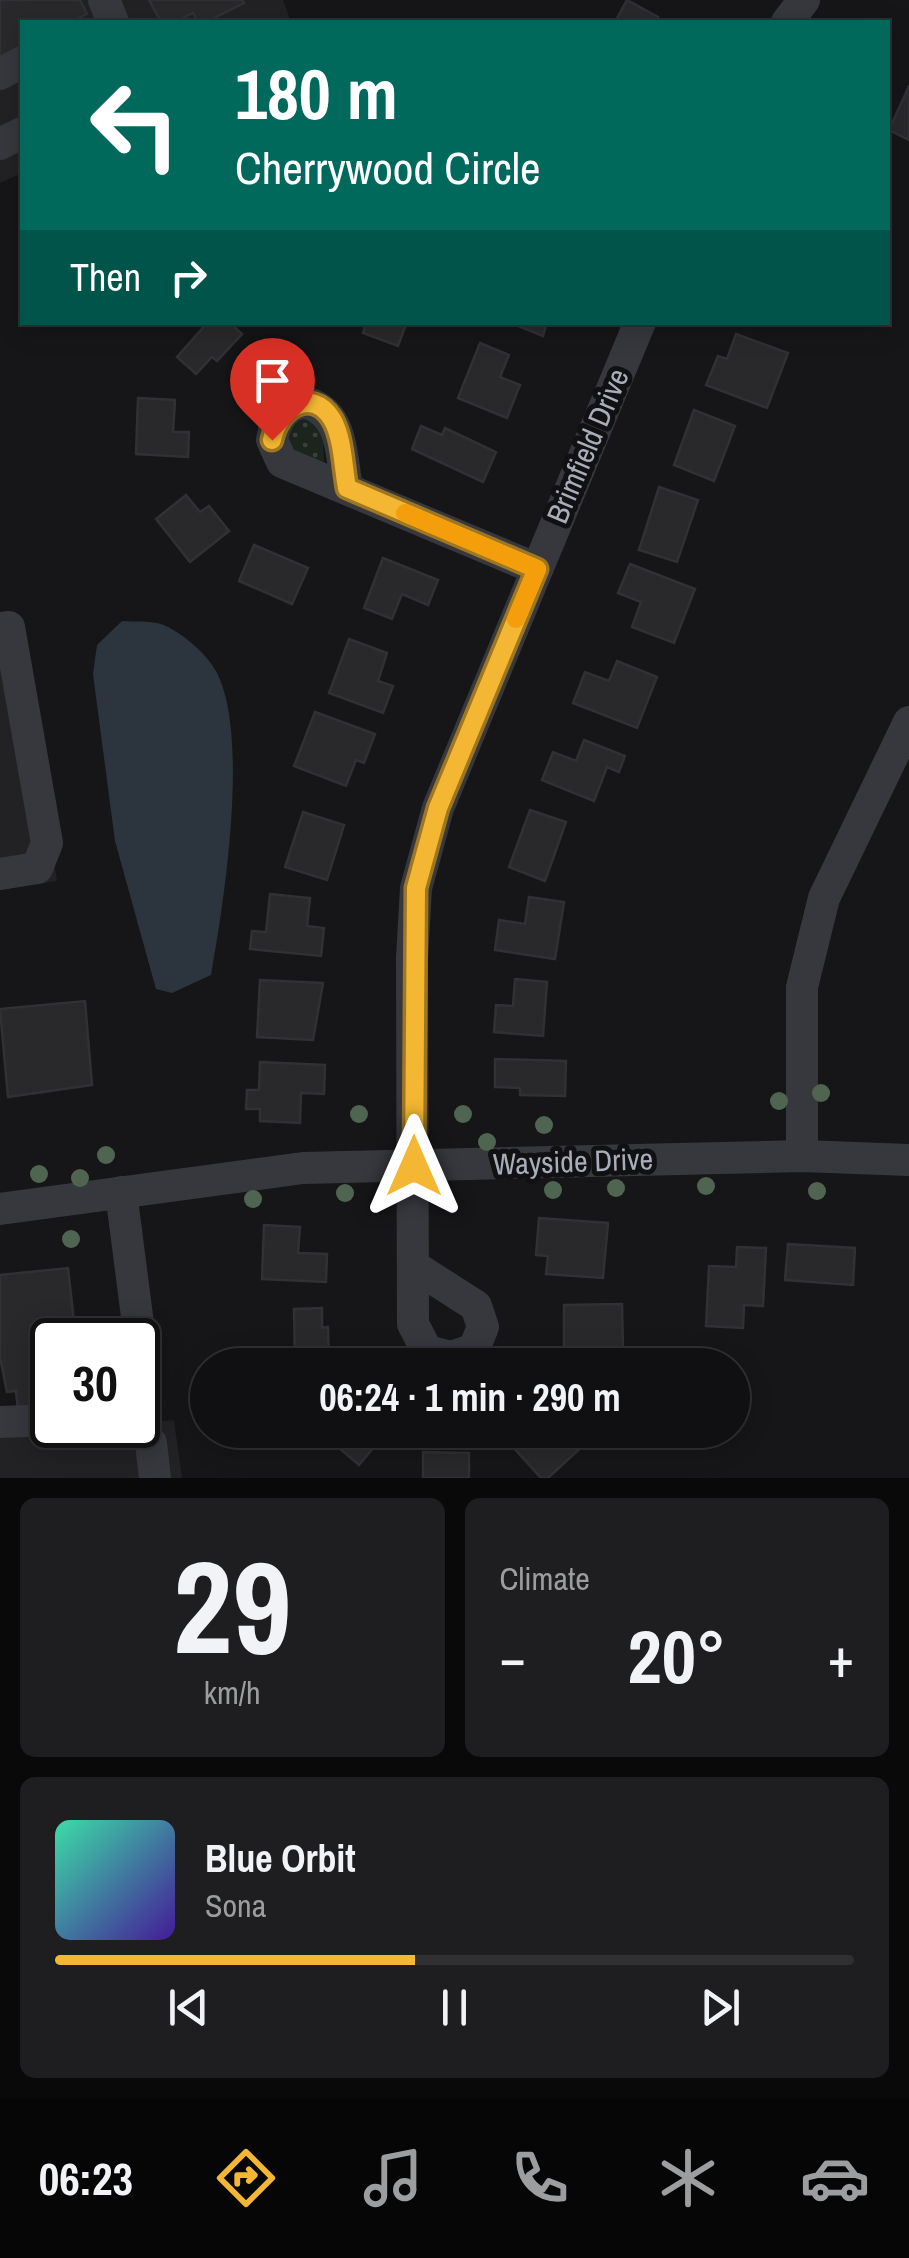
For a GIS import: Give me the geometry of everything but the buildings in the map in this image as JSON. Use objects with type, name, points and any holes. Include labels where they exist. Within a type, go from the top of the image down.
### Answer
[{"type":"street","points":[[788,20],[804,0]]},
{"type":"street","name":"Brimfield Drive","points":[[415,1266],[416,888],[438,808],[639,325]]},
{"type":"street","points":[[347,488],[537,569]]},
{"type":"street","points":[[0,628],[9,627],[46,844],[36,868],[0,874]]},
{"type":"street","points":[[802,1156],[802,987],[824,898],[909,722]]},
{"type":"street","name":"Wayside Drive","points":[[0,1208],[304,1168],[802,1156],[909,1160]]},
{"type":"street","points":[[121,1192],[137,1318]]},
{"type":"street","points":[[0,1422],[30,1421]]},
{"type":"street","points":[[152,1448],[155,1478]]},
{"type":"shaded area","points":[[0,0],[283,0],[290,20],[20,20],[20,174],[0,183]]},
{"type":"shaded area","points":[[306,418],[322,427],[324,464],[297,455],[286,436],[290,426]]},
{"type":"shaded area","points":[[15,612],[57,881],[0,890],[0,615]]},
{"type":"shaded area","points":[[122,621],[163,625],[203,654],[218,675],[232,739],[231,822],[211,975],[172,993],[156,989],[115,841],[93,674],[97,645]]},
{"type":"shaded area","points":[[174,1420],[182,1478],[0,1478],[0,1438],[30,1435],[30,1448],[160,1448],[160,1421]]},
{"type":"slow traffic","points":[[405,513],[537,569],[516,619]]},
{"type":"route","points":[[272,440],[278,422],[290,408],[301,403],[316,406],[333,421],[347,488],[537,569],[438,808],[416,888],[412,958],[414,1166]]}]
